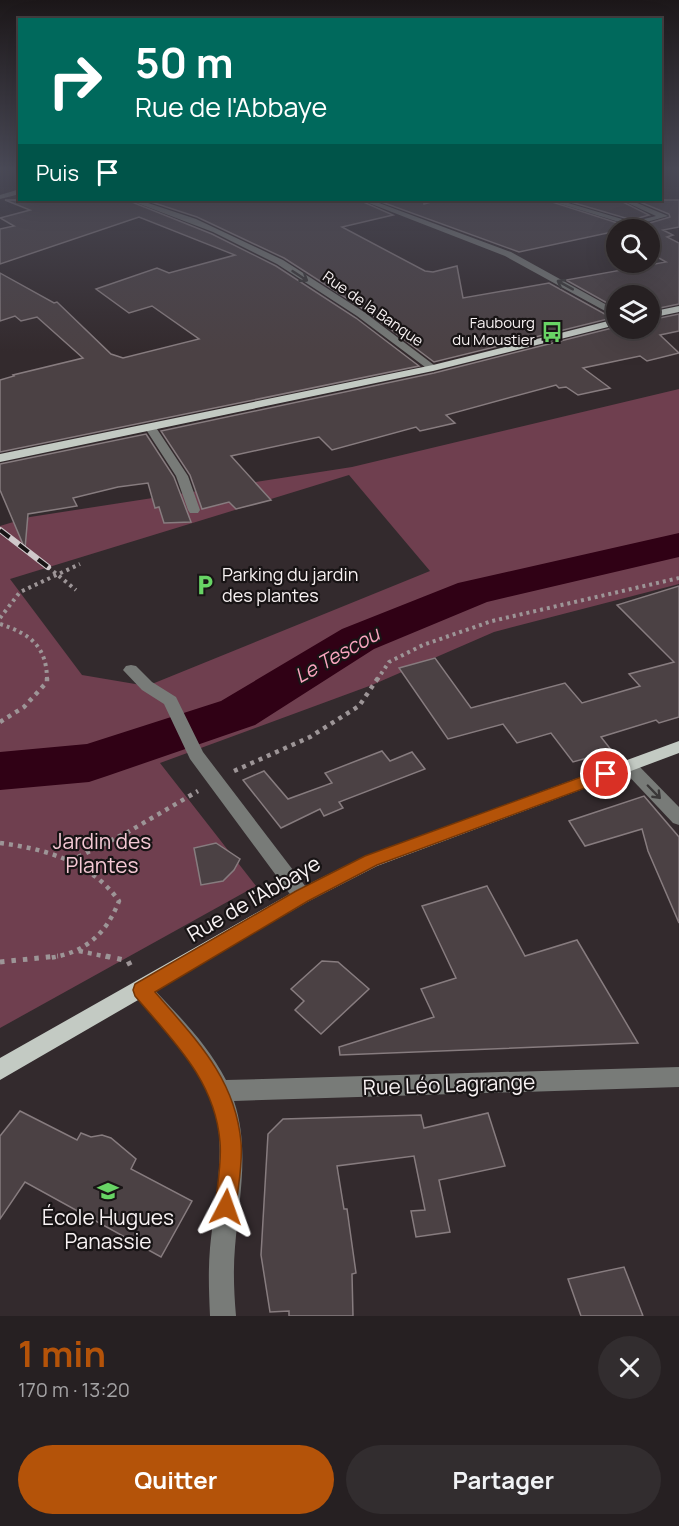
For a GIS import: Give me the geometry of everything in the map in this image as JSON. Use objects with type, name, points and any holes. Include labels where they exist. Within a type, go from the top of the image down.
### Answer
[{"type":"main road","points":[[660,313],[679,309]]},
{"type":"main road","points":[[0,458],[433,368],[606,324]]},
{"type":"main road","name":"Rue de l'Abbaye","points":[[0,1070],[302,896],[383,855],[679,747]]},
{"type":"street","name":"Rue de la Banque","points":[[211,228],[257,249],[358,313],[433,368]]},
{"type":"street","points":[[440,228],[508,254],[606,308]]},
{"type":"street","points":[[151,428],[183,476],[194,510]]},
{"type":"street","points":[[132,670],[147,686],[170,701],[196,755],[302,896]]},
{"type":"street","points":[[629,766],[679,818]]},
{"type":"street","points":[[142,990],[202,1061],[220,1091],[231,1143],[221,1272],[223,1316]]},
{"type":"street","name":"Rue Léo Lagrange","points":[[220,1091],[679,1077]]},
{"type":"path","points":[[0,618],[20,592],[80,564]]},
{"type":"path","points":[[48,567],[76,590]]},
{"type":"path","points":[[70,861],[128,832],[216,781],[310,736],[359,706],[389,662],[423,645],[492,621],[679,578]]},
{"type":"path","points":[[0,624],[24,632],[37,642],[48,660],[47,682],[24,707],[0,722]]},
{"type":"path","points":[[0,843],[22,845],[70,861],[111,887],[119,901],[112,921],[79,951]]},
{"type":"path","points":[[0,962],[18,962],[79,951],[128,961],[142,990]]},
{"type":"green space","name":"Jardin des Plantes","points":[[679,389],[679,584],[494,632],[372,685],[160,763],[256,886],[0,1028],[0,526],[30,517],[352,467]],"holes":[[[349,475],[430,571],[147,686],[82,675],[10,579]]]},
{"type":"building","points":[[3,228],[105,228],[0,264],[0,229]]},
{"type":"building","points":[[168,228],[198,228],[276,266],[356,318],[419,366],[0,452],[0,380],[83,358],[37,317],[21,321],[15,316],[0,321],[0,273],[54,303],[57,302],[111,354],[123,358],[199,339],[152,306],[129,313],[96,289],[157,268],[169,273],[235,255]]},
{"type":"building","points":[[221,228],[345,228],[425,271],[433,272],[457,266],[463,298],[549,283],[606,315],[606,319],[434,362],[365,310],[284,258]]},
{"type":"building","points":[[454,228],[606,228],[606,233],[519,252]]},
{"type":"building","points":[[660,228],[671,228],[663,230],[673,235],[667,237],[679,243],[679,304],[660,308],[660,285],[606,285],[606,302],[566,280],[606,273],[660,273],[660,263],[666,262],[660,259]]},
{"type":"building","points":[[679,314],[679,331],[660,335],[660,318]]},
{"type":"building","points":[[606,330],[606,339],[660,339],[660,335],[679,353],[647,361],[640,356],[583,368],[610,388],[578,395],[566,387],[559,388],[556,385],[446,415],[455,423],[420,431],[416,427],[332,450],[319,437],[231,456],[271,500],[236,509],[229,502],[202,509],[190,475],[161,431],[434,373]]},
{"type":"building","points":[[146,434],[174,477],[191,522],[164,523],[159,507],[155,508],[148,483],[118,487],[73,498],[77,506],[28,514],[25,549],[0,490],[0,464]]},
{"type":"building","points":[[679,586],[679,717],[659,723],[656,720],[601,737],[612,751],[573,762],[551,733],[517,743],[503,724],[448,739],[399,668],[435,658],[471,708],[565,683],[582,703],[640,686],[629,674],[674,662],[617,605]]},
{"type":"building","points":[[382,751],[390,761],[412,752],[425,769],[339,802],[343,808],[324,816],[320,809],[281,828],[243,780],[264,771],[288,799],[332,783],[325,773]]},
{"type":"building","points":[[644,796],[679,837],[679,923],[648,851],[642,829],[585,846],[569,821]]},
{"type":"building","points":[[216,843],[240,859],[234,870],[223,881],[201,885],[194,848]]},
{"type":"building","points":[[487,886],[525,956],[577,940],[638,1043],[340,1055],[339,1047],[434,1017],[421,989],[456,978],[422,906]]},
{"type":"building","points":[[322,961],[338,962],[369,989],[321,1034],[295,1010],[304,1001],[291,989]]},
{"type":"building","name":"École Hugues Panassie","points":[[20,1111],[77,1140],[81,1133],[91,1137],[102,1135],[111,1138],[136,1159],[131,1169],[192,1201],[161,1257],[25,1182],[0,1219],[0,1136]]},
{"type":"building","points":[[488,1113],[505,1166],[439,1180],[450,1232],[416,1237],[411,1211],[425,1210],[414,1156],[337,1166],[344,1209],[347,1209],[356,1273],[352,1274],[353,1316],[289,1316],[289,1311],[270,1312],[261,1255],[268,1134],[283,1119],[421,1115],[424,1128]]},
{"type":"building","points":[[624,1267],[643,1316],[581,1316],[568,1279]]},
{"type":"waterway","name":"Le Tescou","points":[[0,771],[89,763],[238,713],[358,639],[473,592],[679,545]]},
{"type":"railway","points":[[0,530],[48,567]]},
{"type":"place","name":"Faubourg du Moustier","points":[[552,332]]},
{"type":"place","name":"Parking du jardin des plantes","points":[[205,585]]},
{"type":"place","name":"École Hugues Panassie","points":[[108,1191]]},
{"type":"route","points":[[226,1207],[231,1143],[220,1091],[202,1061],[175,1026],[142,990],[302,896],[383,855],[606,774]]}]
